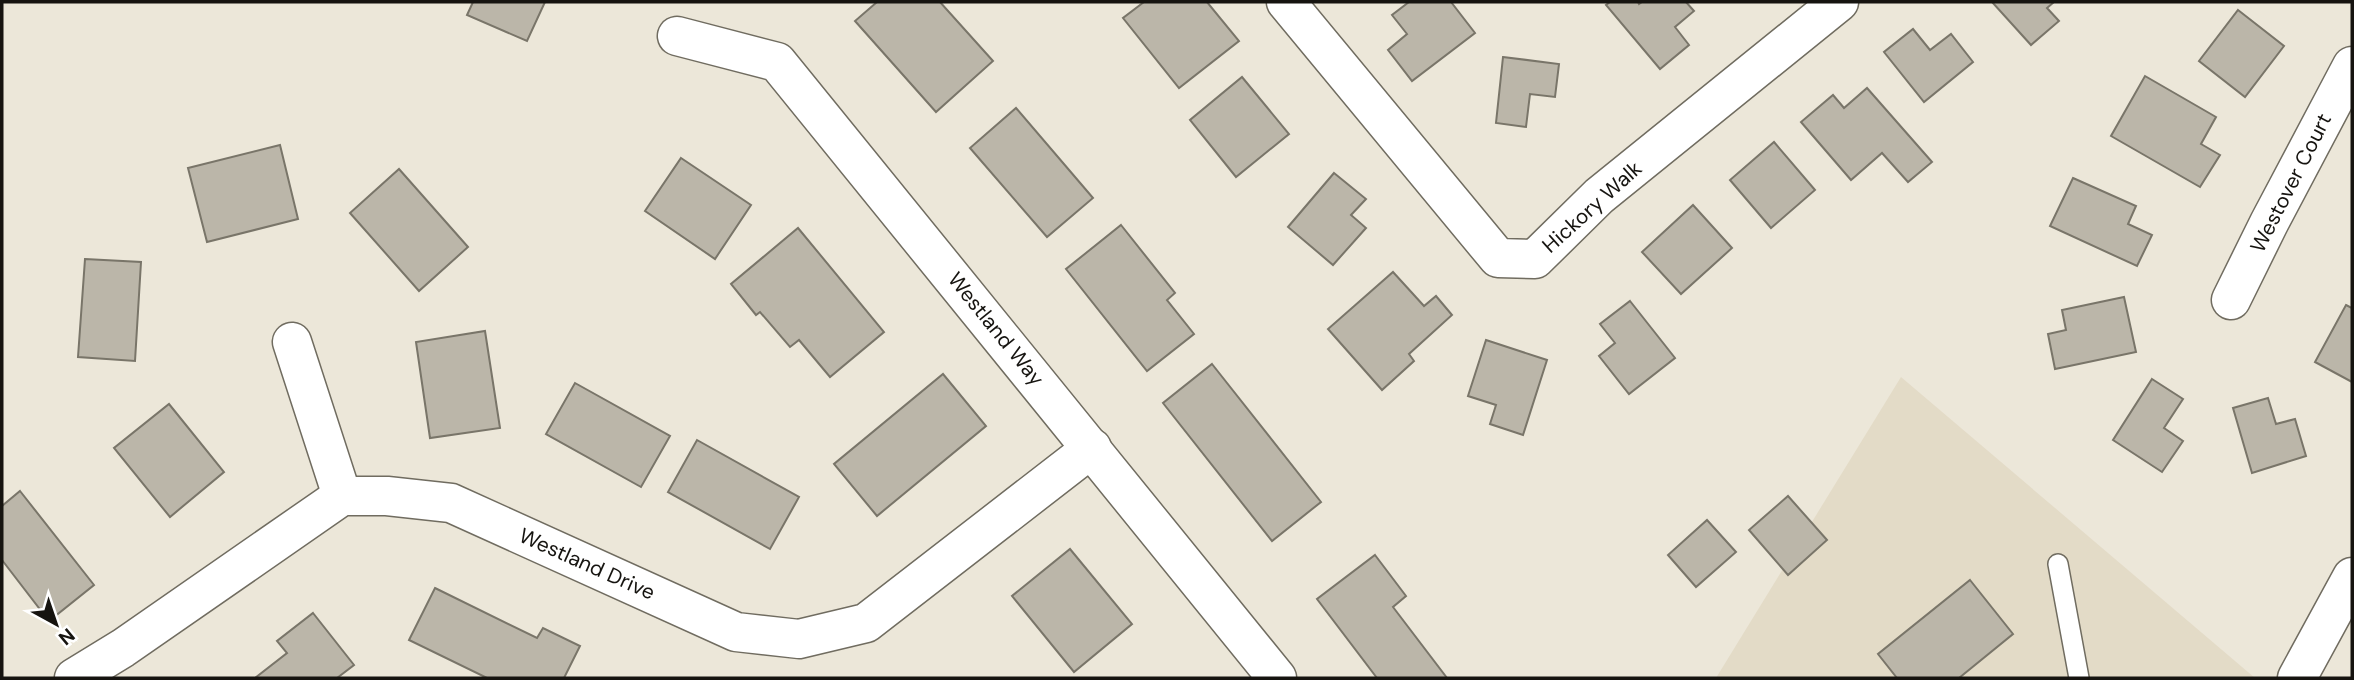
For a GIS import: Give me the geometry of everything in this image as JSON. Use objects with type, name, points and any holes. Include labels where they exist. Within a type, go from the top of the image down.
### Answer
[{"type":"street","name":"Hickory Walk","points":[[1286,2],[1498,258],[1535,259],[1600,195],[1823,7]]},
{"type":"street","name":"Westland Way","points":[[677,36],[778,62],[1277,678]]},
{"type":"street","name":"Westover Court","points":[[2231,300],[2352,66]]},
{"type":"street","points":[[74,678],[123,648],[342,496],[292,342]]},
{"type":"street","name":"Westland Drive","points":[[342,496],[387,496],[452,503],[736,632],[799,639],[866,623],[1092,448]]},
{"type":"street","points":[[2297,678],[2352,577]]},
{"type":"lane","points":[[2058,564],[2079,678]]},
{"type":"shaded area","points":[[1901,377],[2255,678],[1716,678]]},
{"type":"building","points":[[473,2],[545,2],[527,41],[467,15]]},
{"type":"building","points":[[877,2],[940,2],[993,61],[936,112],[855,21]]},
{"type":"building","points":[[1144,2],[1207,2],[1239,41],[1179,88],[1123,18]]},
{"type":"building","points":[[1409,2],[1451,2],[1475,33],[1412,81],[1388,50],[1407,34],[1392,15]]},
{"type":"building","points":[[1610,2],[1686,2],[1694,11],[1675,27],[1689,45],[1660,69],[1606,5]]},
{"type":"building","points":[[1992,2],[2054,2],[2047,8],[2059,21],[2031,45]]},
{"type":"building","points":[[2238,10],[2284,46],[2245,97],[2199,61]]},
{"type":"building","points":[[1913,29],[1930,50],[1951,34],[1973,62],[1924,102],[1884,52]]},
{"type":"building","points":[[1503,57],[1559,64],[1555,97],[1530,94],[1526,127],[1496,123]]},
{"type":"building","points":[[2145,76],[2216,117],[2201,144],[2220,155],[2200,187],[2111,136]]},
{"type":"building","points":[[1242,77],[1289,134],[1236,177],[1190,120]]},
{"type":"building","points":[[1867,88],[1932,162],[1908,182],[1882,153],[1851,180],[1801,122],[1833,95],[1844,108]]},
{"type":"building","points":[[1016,108],[1093,198],[1047,237],[970,148]]},
{"type":"building","points":[[1774,142],[1815,190],[1771,228],[1730,180]]},
{"type":"building","points":[[280,145],[298,219],[207,242],[188,168]]},
{"type":"building","points":[[681,158],[751,205],[715,259],[645,211]]},
{"type":"building","points":[[399,169],[468,247],[419,291],[350,213]]},
{"type":"building","points":[[1334,173],[1366,199],[1351,215],[1366,228],[1333,265],[1288,227]]},
{"type":"building","points":[[2073,178],[2136,206],[2128,224],[2152,235],[2137,266],[2050,226]]},
{"type":"building","points":[[1693,205],[1732,248],[1681,294],[1642,252]]},
{"type":"building","points":[[1121,225],[1175,293],[1167,300],[1194,334],[1147,371],[1066,269]]},
{"type":"building","points":[[798,228],[884,332],[830,377],[799,340],[790,347],[760,312],[756,315],[731,284]]},
{"type":"building","points":[[85,259],[141,262],[135,361],[78,357]]},
{"type":"building","points":[[1393,272],[1424,306],[1436,296],[1452,315],[1409,354],[1414,361],[1382,390],[1328,329]]},
{"type":"building","points":[[2124,297],[2136,352],[2055,369],[2048,334],[2066,330],[2062,310]]},
{"type":"building","points":[[1630,301],[1675,358],[1629,394],[1599,356],[1615,343],[1600,324]]},
{"type":"building","points":[[2346,305],[2352,308],[2352,382],[2315,362]]},
{"type":"building","points":[[485,331],[500,428],[430,438],[416,342]]},
{"type":"building","points":[[1486,340],[1547,360],[1523,435],[1490,424],[1496,405],[1468,396]]},
{"type":"building","points":[[1212,364],[1321,502],[1272,541],[1163,403]]},
{"type":"building","points":[[943,374],[986,426],[877,516],[834,464]]},
{"type":"building","points":[[2152,379],[2183,399],[2164,428],[2183,441],[2162,472],[2113,440]]},
{"type":"building","points":[[575,383],[670,436],[641,487],[546,434]]},
{"type":"building","points":[[2268,398],[2276,424],[2295,419],[2306,456],[2252,473],[2233,408]]},
{"type":"building","points":[[169,404],[224,472],[170,517],[114,448]]},
{"type":"building","points":[[697,440],[799,497],[770,549],[668,492]]},
{"type":"building","points":[[20,491],[94,585],[49,621],[2,560],[2,506]]},
{"type":"building","points":[[1788,496],[1827,540],[1788,575],[1749,530]]},
{"type":"building","points":[[1707,520],[1736,552],[1696,587],[1668,555]]},
{"type":"building","points":[[1070,549],[1132,624],[1074,672],[1012,596]]},
{"type":"building","points":[[1375,555],[1406,596],[1393,607],[1447,678],[1377,678],[1317,599]]},
{"type":"building","points":[[1970,580],[2013,634],[1959,678],[1897,678],[1878,654]]},
{"type":"building","points":[[435,588],[537,638],[543,628],[580,646],[564,678],[487,678],[409,640]]},
{"type":"building","points":[[313,613],[354,665],[337,678],[255,678],[287,653],[277,641]]}]
